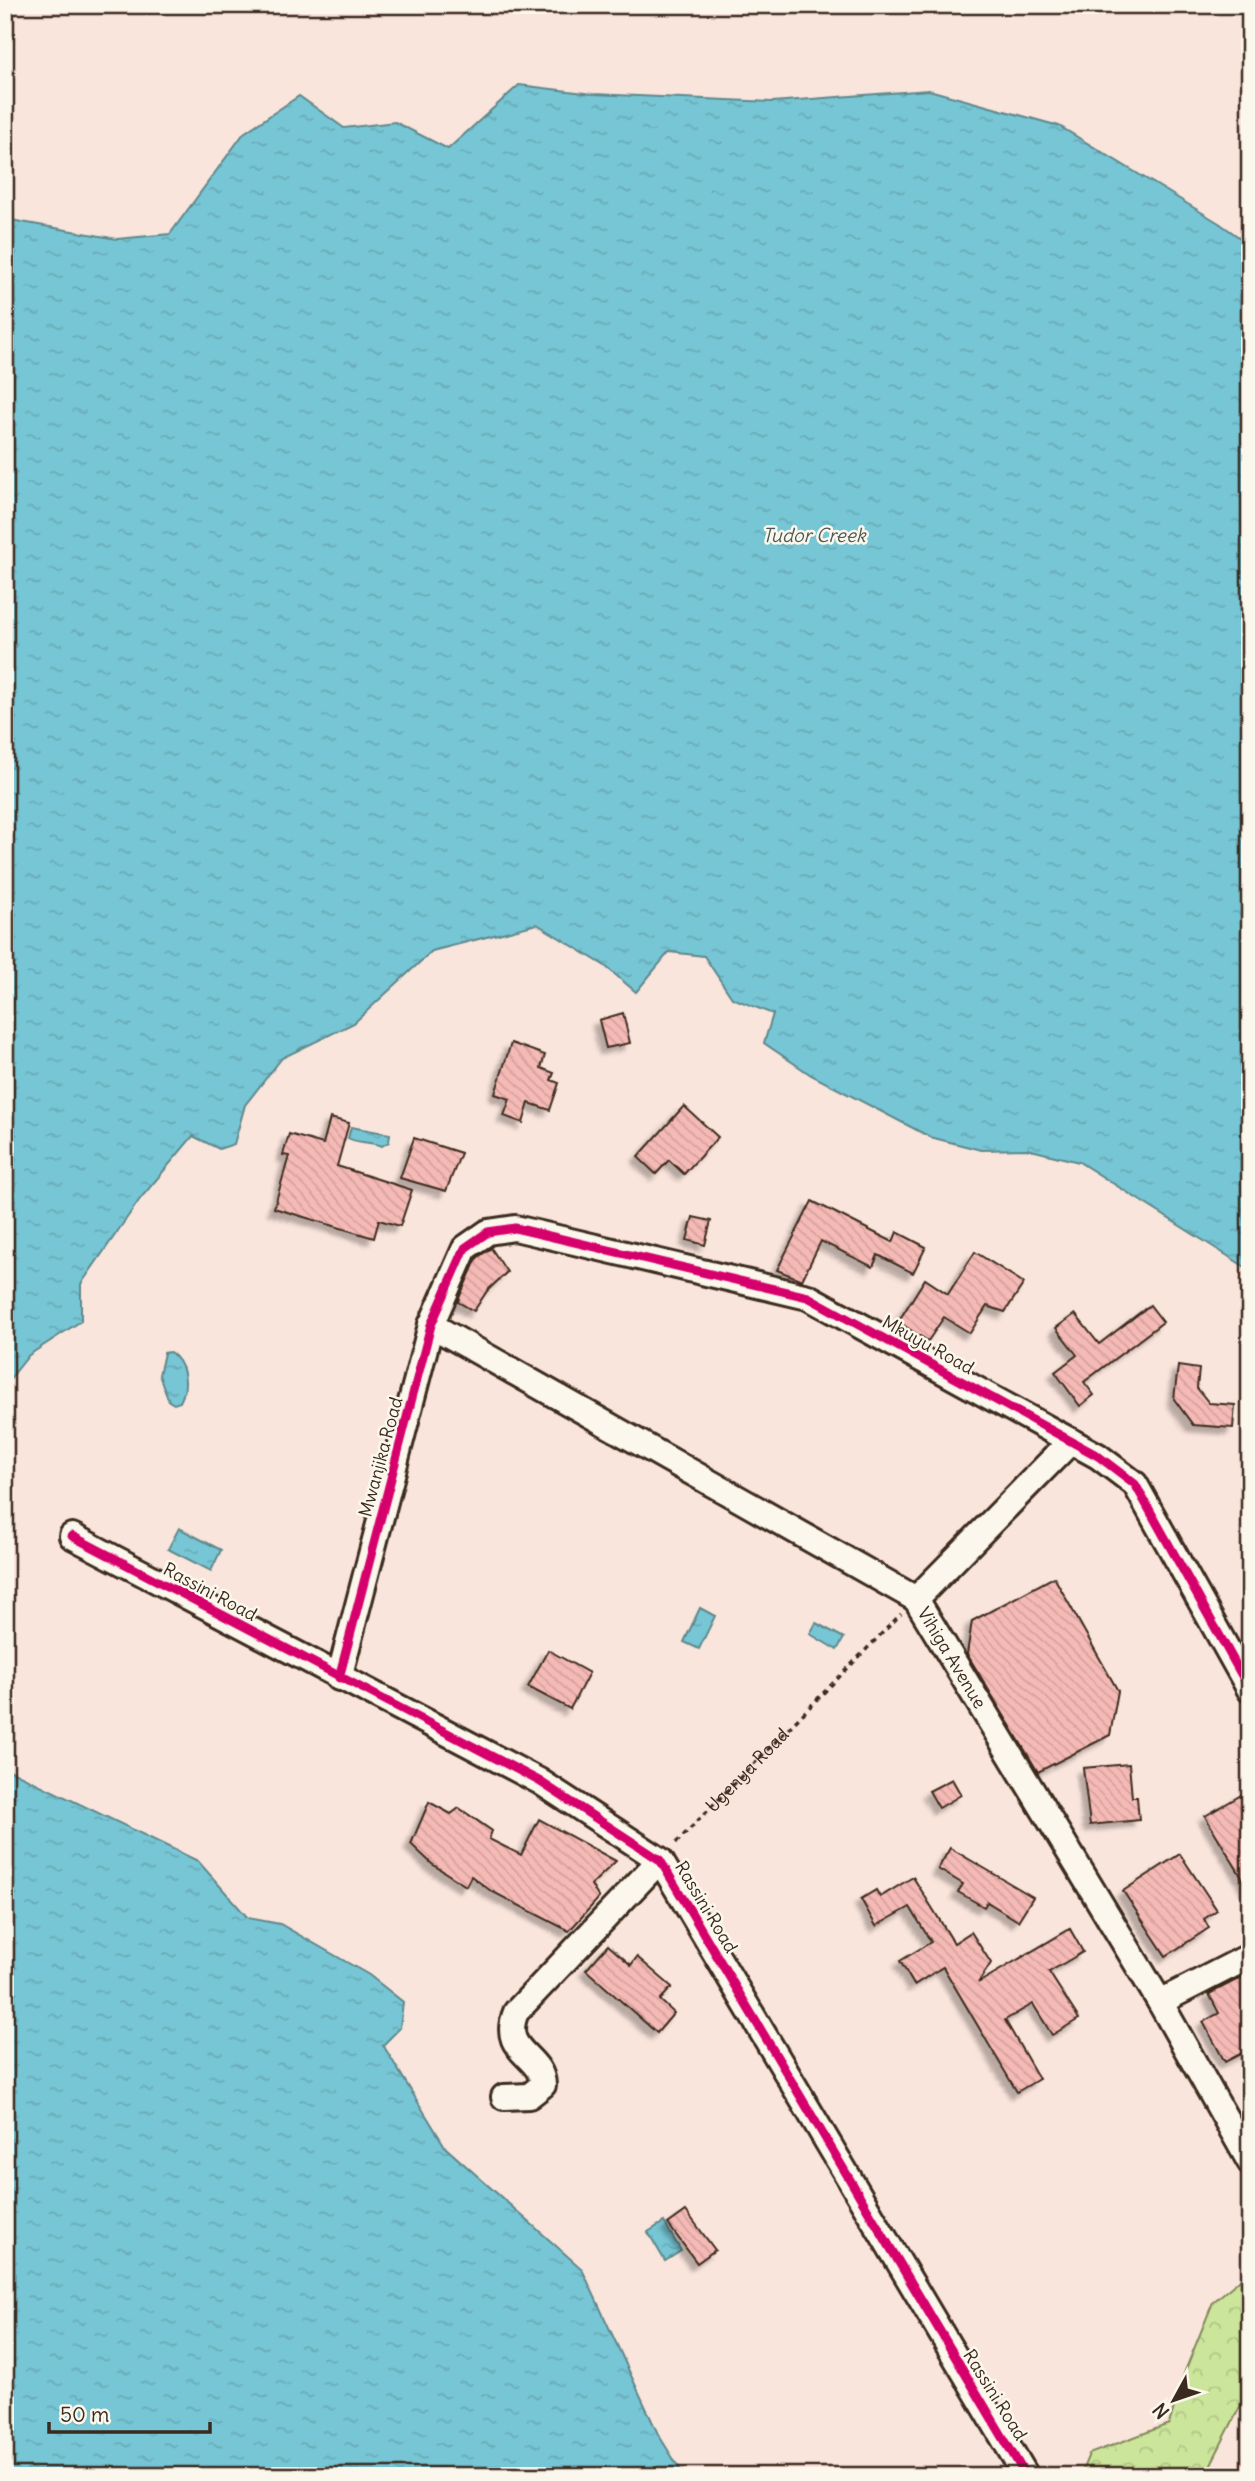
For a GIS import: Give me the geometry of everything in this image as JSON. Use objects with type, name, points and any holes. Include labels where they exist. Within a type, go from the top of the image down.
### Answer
[{"type":"street","name":"Mkuyu Road","points":[[465,1248],[488,1232],[515,1228],[808,1297],[1071,1441],[1121,1472],[1135,1484],[1250,1690]]},
{"type":"street","name":"Mwanjika Road","points":[[339,1678],[431,1325],[465,1248]]},
{"type":"street","name":"Vihiga Avenue","points":[[431,1325],[916,1599],[1160,2002],[1250,2162]]},
{"type":"street","points":[[916,1599],[1071,1441]]},
{"type":"street","name":"Rassini Road","points":[[72,1536],[539,1781],[660,1860],[1026,2476]]},
{"type":"street","points":[[504,2098],[529,2096],[543,2085],[543,2078],[517,2046],[512,2034],[516,2012],[660,1860]]},
{"type":"street","points":[[1160,2002],[1250,1956]]},
{"type":"shaded area","points":[[1250,2436],[1250,2476],[1233,2476]]},
{"type":"green space","points":[[1250,2271],[1250,2387],[1205,2476],[1080,2476],[1089,2454],[1169,2424],[1185,2371],[1213,2302]]},
{"type":"water","name":"Tudor Creek","points":[[519,85],[593,94],[772,102],[929,90],[1059,126],[1219,223],[1250,245],[1250,1270],[1079,1162],[1027,1149],[981,1150],[930,1137],[811,1075],[764,1043],[773,1014],[732,998],[704,956],[669,952],[636,992],[605,966],[537,924],[432,951],[354,1023],[282,1058],[245,1105],[234,1144],[219,1149],[193,1136],[140,1199],[81,1284],[81,1321],[29,1355],[5,1385],[5,219],[117,239],[170,234],[244,133],[299,96],[344,128],[395,122],[448,149]]},
{"type":"water","points":[[351,1127],[390,1134],[389,1142],[382,1146],[352,1140],[348,1138]]},
{"type":"water","points":[[170,1352],[183,1368],[185,1382],[180,1402],[174,1404],[169,1401],[159,1375],[164,1353]]},
{"type":"water","points":[[179,1528],[221,1550],[211,1571],[168,1549]]},
{"type":"water","points":[[700,1608],[715,1616],[699,1649],[684,1642]]},
{"type":"water","points":[[816,1623],[844,1638],[837,1650],[810,1634]]},
{"type":"water","points":[[5,1768],[198,1861],[248,1918],[280,1924],[369,1975],[403,2002],[400,2028],[383,2045],[446,2148],[582,2269],[658,2434],[684,2476],[5,2476]]},
{"type":"water","points":[[664,2222],[681,2251],[665,2261],[648,2232]]},
{"type":"building","points":[[623,1013],[630,1043],[606,1048],[599,1020]]},
{"type":"building","points":[[511,1043],[545,1055],[541,1068],[554,1073],[551,1080],[559,1083],[550,1110],[529,1103],[523,1123],[504,1116],[510,1099],[495,1094]]},
{"type":"building","points":[[684,1106],[718,1137],[684,1174],[669,1160],[656,1174],[638,1157]]},
{"type":"building","points":[[330,1118],[349,1123],[337,1166],[412,1190],[400,1226],[379,1220],[374,1238],[274,1208],[289,1156],[283,1155],[289,1134],[323,1144]]},
{"type":"building","points":[[414,1138],[461,1153],[446,1191],[400,1178]]},
{"type":"building","points":[[812,1201],[893,1242],[897,1232],[926,1247],[913,1273],[878,1255],[873,1267],[821,1241],[802,1280],[777,1270]]},
{"type":"building","points":[[693,1217],[711,1221],[705,1245],[687,1240]]},
{"type":"building","points":[[491,1248],[507,1272],[487,1291],[474,1311],[458,1302],[459,1298],[477,1258]]},
{"type":"building","points":[[975,1252],[1024,1283],[1005,1312],[987,1306],[970,1333],[944,1317],[928,1341],[898,1322],[925,1279],[948,1294]]},
{"type":"building","points":[[1150,1305],[1163,1322],[1084,1382],[1094,1395],[1080,1406],[1055,1372],[1077,1355],[1056,1328],[1075,1314],[1099,1344]]},
{"type":"building","points":[[1178,1366],[1199,1369],[1197,1388],[1209,1403],[1235,1405],[1233,1428],[1193,1425],[1174,1399]]},
{"type":"building","points":[[1054,1577],[1118,1691],[1110,1735],[1038,1772],[967,1654],[972,1621]]},
{"type":"building","points":[[548,1650],[589,1673],[570,1709],[528,1687]]},
{"type":"building","points":[[1129,1764],[1132,1797],[1137,1797],[1139,1820],[1090,1825],[1083,1768]]},
{"type":"building","points":[[952,1779],[961,1795],[939,1808],[929,1791]]},
{"type":"building","points":[[1250,1790],[1250,1891],[1205,1816]]},
{"type":"building","points":[[429,1802],[451,1814],[459,1808],[492,1831],[489,1839],[521,1855],[539,1819],[616,1861],[591,1885],[599,1898],[569,1931],[491,1891],[471,1876],[466,1886],[432,1864],[411,1844]]},
{"type":"building","points":[[950,1848],[1033,1897],[1018,1921],[987,1902],[984,1907],[958,1892],[963,1884],[938,1869]]},
{"type":"building","points":[[1180,1854],[1217,1910],[1204,1919],[1209,1928],[1166,1956],[1123,1891]]},
{"type":"building","points":[[913,1877],[954,1943],[971,1932],[991,1963],[978,1983],[1070,1929],[1083,1952],[1049,1972],[1079,2019],[1052,2035],[1033,2004],[1005,2020],[1039,2079],[1017,2092],[943,1967],[914,1985],[900,1961],[931,1942],[910,1907],[876,1926],[861,1899],[876,1890],[880,1897]]},
{"type":"building","points":[[608,1945],[631,1965],[637,1957],[672,1987],[660,2000],[674,2013],[657,2033],[586,1970]]},
{"type":"building","points":[[1250,1973],[1250,2049],[1225,2062],[1203,2022],[1219,2013],[1209,1994]]},
{"type":"building","points":[[686,2211],[715,2250],[697,2263],[668,2224]]},
{"type":"cycle path","points":[[339,1678],[431,1325],[465,1248],[488,1232],[515,1228],[808,1297],[1098,1456],[1135,1484],[1250,1690]]},
{"type":"cycle path","points":[[72,1536],[539,1781],[660,1860],[1026,2476]]}]
